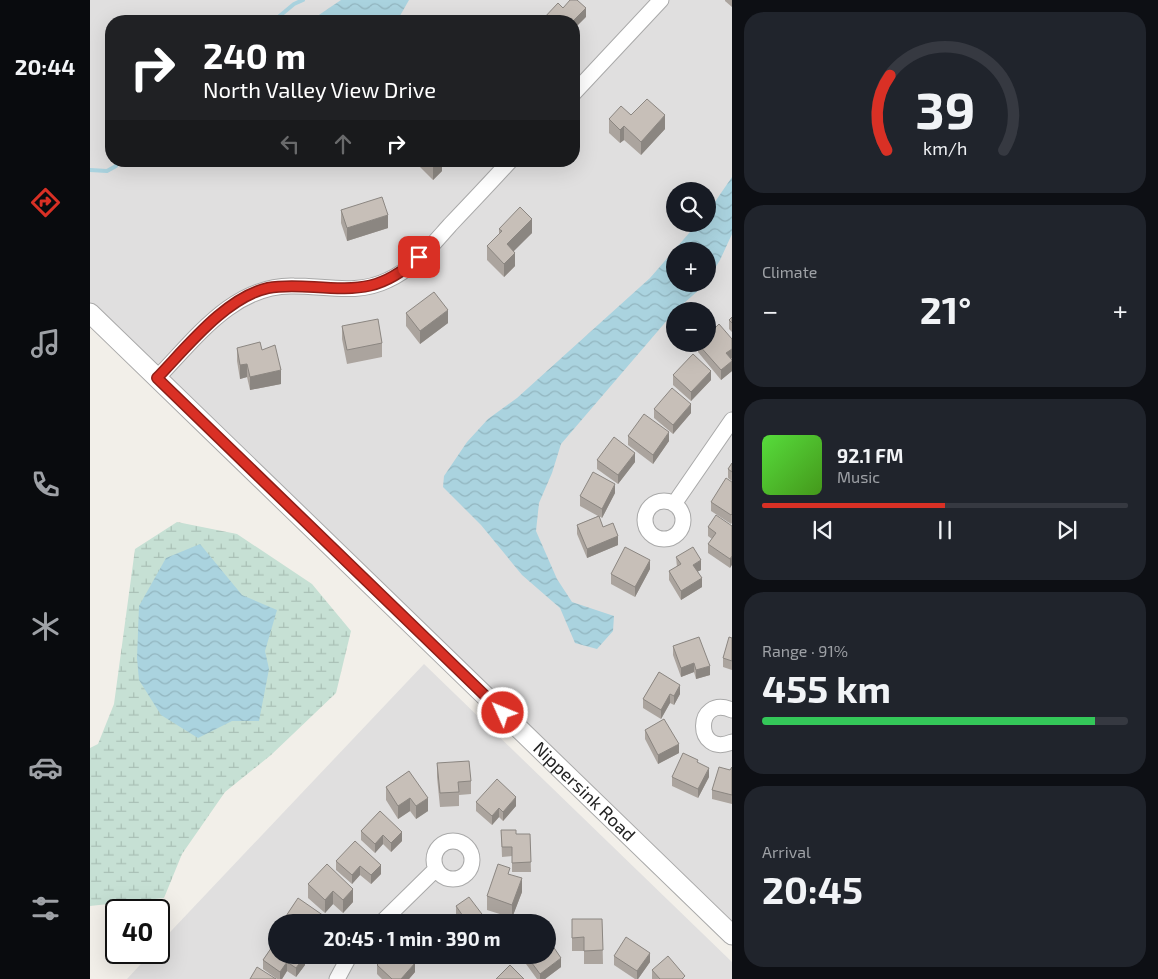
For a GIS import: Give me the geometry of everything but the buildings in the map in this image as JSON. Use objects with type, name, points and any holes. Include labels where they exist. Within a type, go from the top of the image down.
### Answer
[{"type":"street","points":[[580,87],[661,0]]},
{"type":"street","points":[[157,378],[223,310],[247,296],[268,288],[293,285],[341,289],[365,288],[388,280],[407,268],[430,247],[504,167]]},
{"type":"street","name":"Nippersink Road","points":[[90,313],[732,935]]},
{"type":"street","points":[[674,504],[732,420]]},
{"type":"street","points":[[732,710],[721,707],[710,711],[703,722],[704,734],[713,743],[726,744],[732,742]]},
{"type":"street","points":[[390,914],[436,869]]},
{"type":"street","points":[[337,979],[345,964]]},
{"type":"shaded area","points":[[90,0],[732,0],[732,934],[90,311]]},
{"type":"shaded area","points":[[424,664],[732,962],[732,979],[127,979],[141,964],[170,964],[170,932]]},
{"type":"green space","points":[[177,522],[237,534],[312,584],[351,631],[336,693],[271,755],[225,792],[182,854],[164,898],[105,899],[105,904],[90,906],[90,748],[98,744],[114,704],[135,549]]},
{"type":"water","points":[[341,0],[409,0],[400,15],[319,15]]},
{"type":"water","points":[[732,177],[732,234],[716,266],[716,242],[681,242],[690,232],[716,232],[716,200]]},
{"type":"water","points":[[666,260],[666,292],[697,292],[685,302],[666,302],[666,322],[561,444],[552,473],[539,503],[536,531],[557,579],[572,602],[614,616],[613,631],[597,649],[575,643],[560,608],[522,575],[481,525],[443,487],[444,476],[467,442],[488,419],[517,398],[650,278]]},
{"type":"water","points":[[200,544],[242,595],[277,610],[265,651],[269,669],[259,721],[232,721],[198,738],[161,715],[139,680],[137,658],[139,606],[166,558]]},
{"type":"waterway","points":[[281,15],[294,4],[303,0]]},
{"type":"waterway","points":[[90,170],[107,171],[114,167]]},
{"type":"route","points":[[419,257],[407,268],[388,280],[365,288],[341,289],[293,285],[268,288],[247,296],[223,310],[157,378],[503,713]]}]
